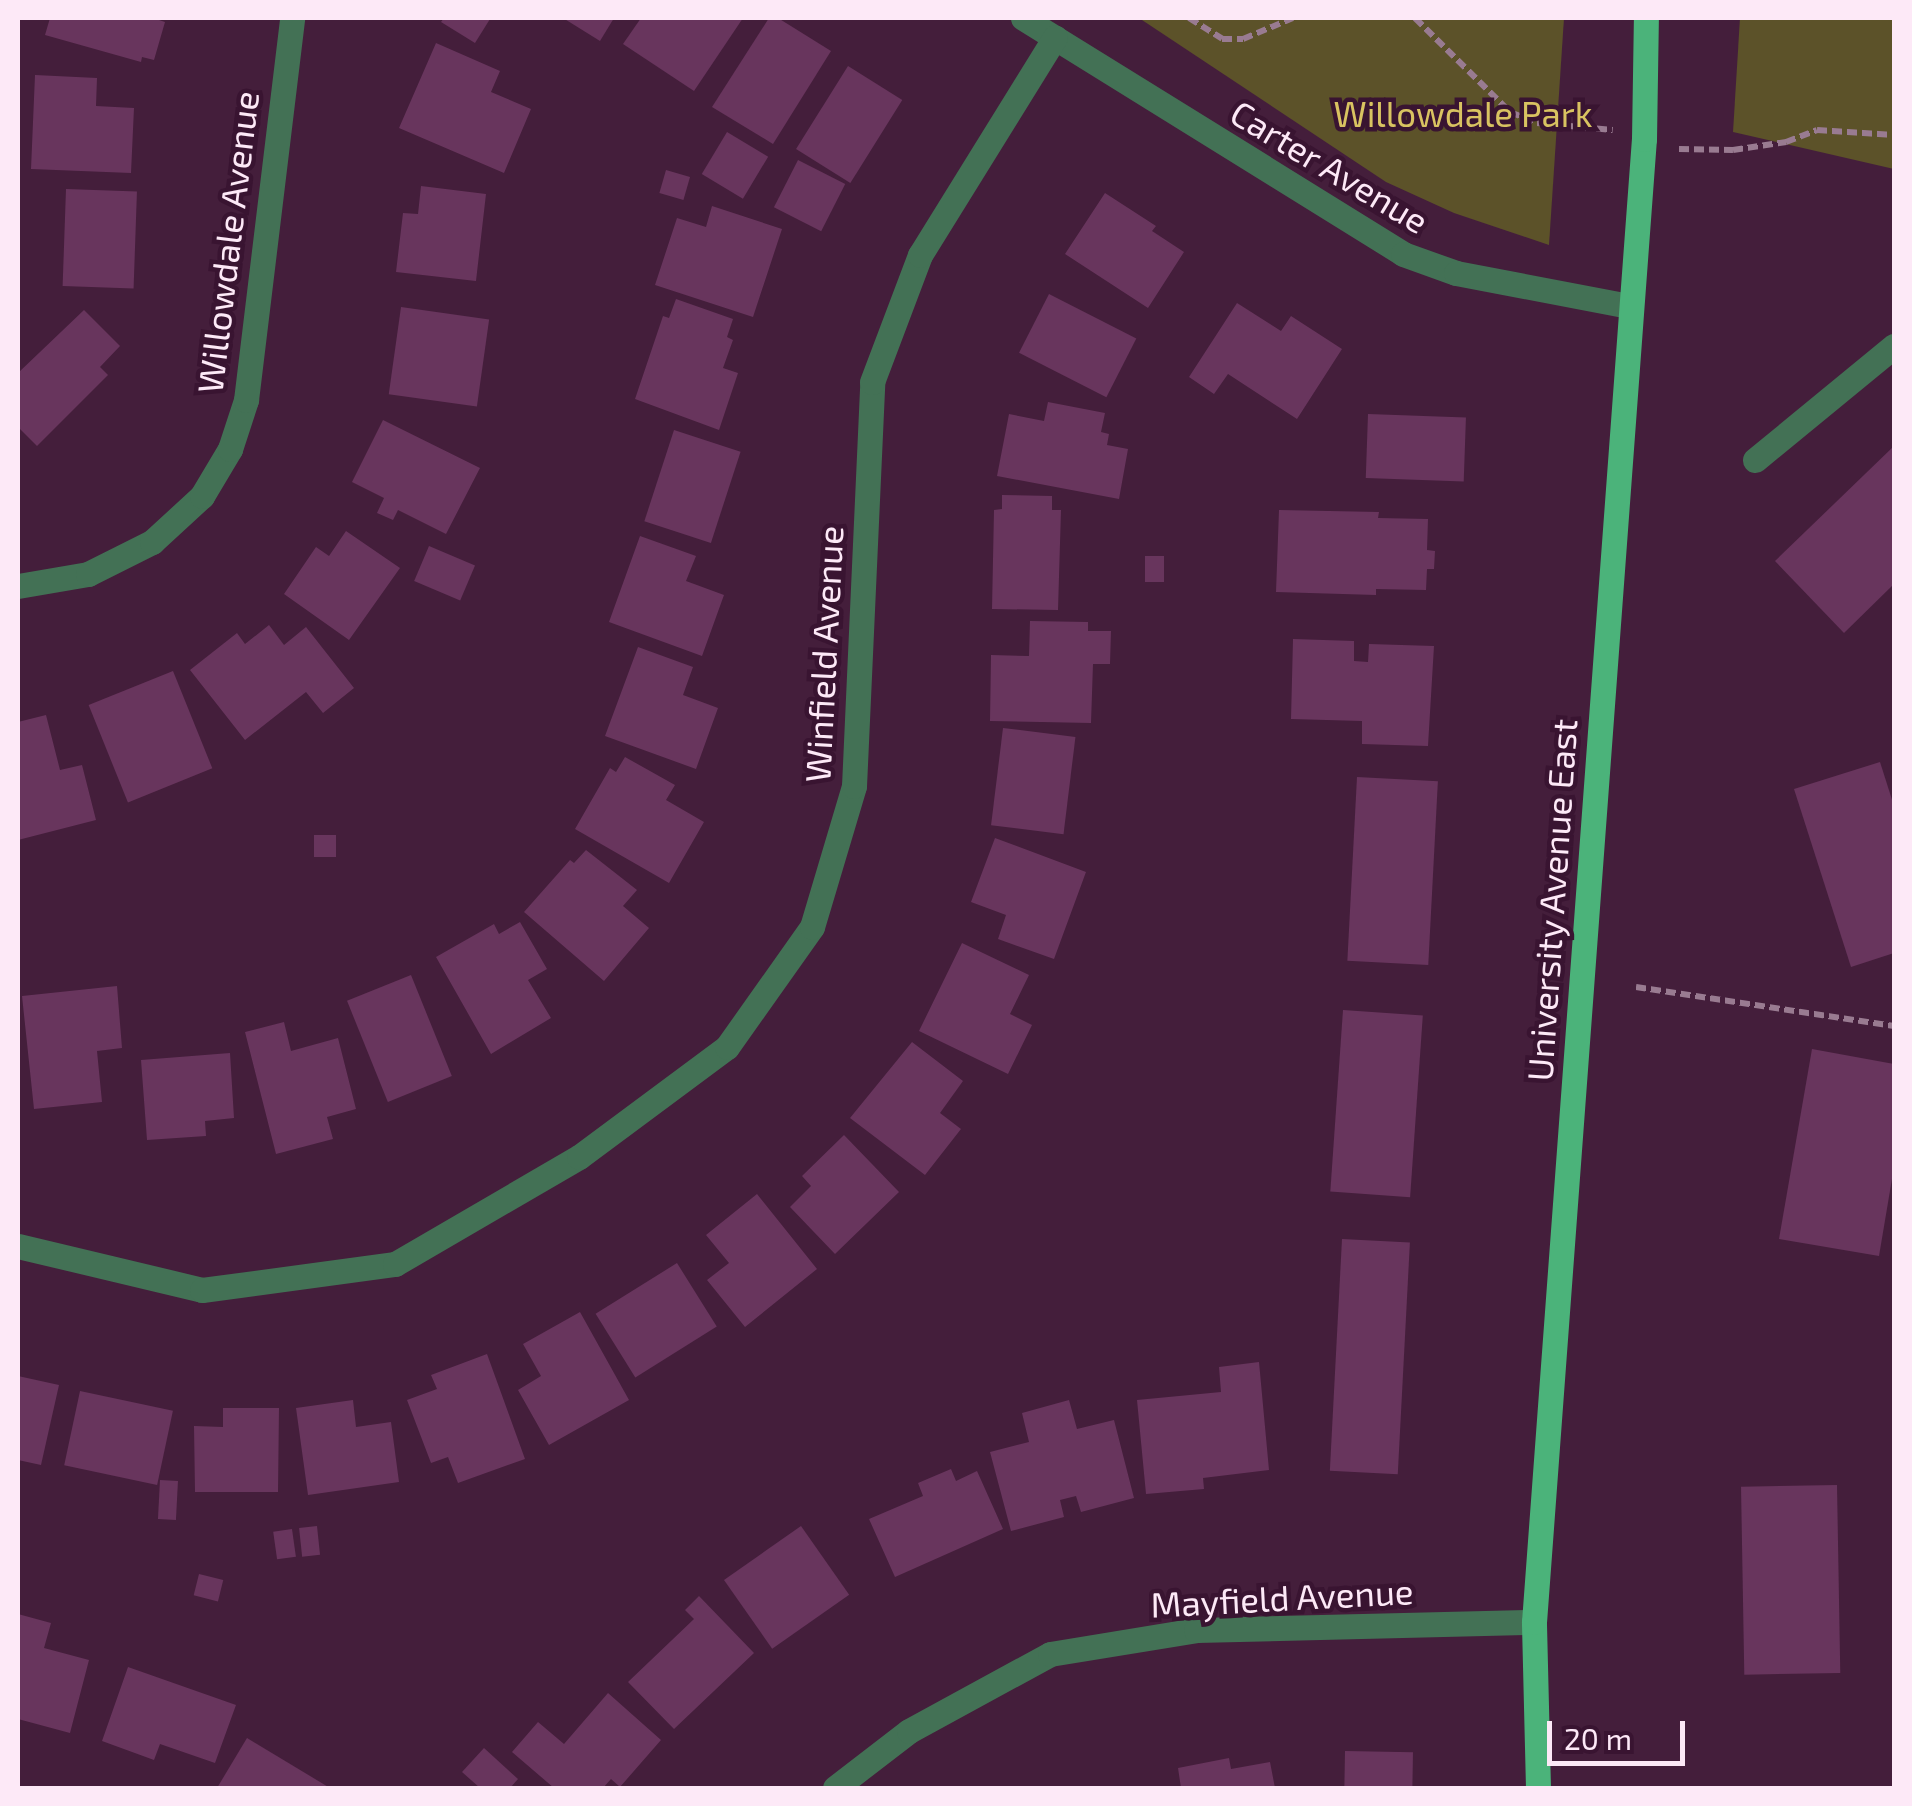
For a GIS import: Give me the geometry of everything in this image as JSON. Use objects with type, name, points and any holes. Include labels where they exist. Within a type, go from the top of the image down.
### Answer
[{"type":"main road","name":"University Avenue East","points":[[1538,1788],[1534,1622],[1644,139],[1646,18]]},
{"type":"street","name":"Willowdale Avenue","points":[[18,586],[88,574],[152,542],[202,496],[230,449],[246,400],[292,18]]},
{"type":"street","name":"Carter Avenue","points":[[1024,18],[1402,254],[1473,277],[1629,306]]},
{"type":"street","name":"Winfield Avenue","points":[[18,1246],[202,1290],[395,1264],[579,1157],[727,1046],[812,927],[854,786],[872,382],[920,254],[1055,37]]},
{"type":"street","points":[[1756,460],[1894,346]]},
{"type":"street","name":"Mayfield Avenue","points":[[835,1788],[909,1730],[1050,1654],[1196,1630],[1534,1622]]},
{"type":"path","points":[[1189,18],[1222,39],[1243,40],[1293,18]]},
{"type":"path","points":[[1415,18],[1510,112],[1538,123],[1574,125]]},
{"type":"path","points":[[1704,151],[1786,142],[1818,130],[1894,135]]},
{"type":"path","points":[[1636,987],[1894,1026]]},
{"type":"green space","name":"Willowdale Park","points":[[1139,18],[1564,18],[1549,245],[1454,213],[1386,182]]},
{"type":"green space","points":[[1740,18],[1894,18],[1894,169],[1733,132]]},
{"type":"building","points":[[50,18],[153,18],[165,22],[154,60],[142,57],[141,62],[45,35]]},
{"type":"building","points":[[444,18],[490,19],[475,43],[441,22]]},
{"type":"building","points":[[563,18],[614,18],[600,41]]},
{"type":"building","points":[[641,18],[743,18],[694,91],[623,44]]},
{"type":"building","points":[[769,18],[778,18],[831,51],[773,144],[712,107]]},
{"type":"building","points":[[436,43],[500,71],[491,92],[531,109],[504,173],[399,128]]},
{"type":"building","points":[[848,66],[902,100],[850,183],[796,149]]},
{"type":"building","points":[[35,75],[97,78],[96,106],[134,108],[131,173],[31,169]]},
{"type":"building","points":[[727,132],[768,157],[743,199],[702,174]]},
{"type":"building","points":[[798,160],[845,184],[821,231],[774,207]]},
{"type":"building","points":[[666,170],[690,177],[683,200],[659,193]]},
{"type":"building","points":[[421,186],[486,194],[476,281],[396,272],[403,213],[418,214]]},
{"type":"building","points":[[66,189],[137,191],[134,288],[63,286]]},
{"type":"building","points":[[1105,193],[1156,226],[1152,231],[1184,252],[1148,308],[1065,254]]},
{"type":"building","points":[[712,206],[782,229],[753,317],[655,285],[677,218],[706,227]]},
{"type":"building","points":[[1049,294],[1136,338],[1106,397],[1019,353]]},
{"type":"building","points":[[676,299],[733,319],[727,337],[733,340],[723,368],[738,373],[719,430],[635,399],[663,316],[669,318]]},
{"type":"building","points":[[1237,303],[1281,331],[1291,316],[1342,349],[1297,419],[1228,374],[1214,394],[1189,377]]},
{"type":"building","points":[[401,307],[489,319],[477,407],[389,394]]},
{"type":"building","points":[[84,310],[120,346],[100,367],[108,375],[37,446],[18,427],[18,373]]},
{"type":"building","points":[[1048,402],[1105,413],[1101,432],[1109,434],[1107,445],[1128,449],[1119,499],[997,476],[1009,414],[1044,421]]},
{"type":"building","points":[[1368,414],[1466,417],[1464,481],[1366,478]]},
{"type":"building","points":[[383,420],[480,468],[446,534],[398,510],[393,520],[377,513],[384,498],[352,482]]},
{"type":"building","points":[[674,430],[741,452],[711,543],[644,521]]},
{"type":"building","points":[[1894,446],[1894,584],[1844,633],[1775,561]]},
{"type":"building","points":[[1002,495],[1052,496],[1052,510],[1061,510],[1058,610],[992,609],[994,510],[1002,509]]},
{"type":"building","points":[[1279,510],[1379,512],[1378,518],[1428,519],[1427,550],[1435,551],[1434,569],[1427,569],[1426,590],[1376,589],[1376,595],[1276,592]]},
{"type":"building","points":[[346,531],[400,568],[349,640],[284,594],[316,547],[329,556]]},
{"type":"building","points":[[640,536],[696,556],[686,581],[724,595],[702,656],[609,622]]},
{"type":"building","points":[[429,546],[475,566],[460,601],[414,581]]},
{"type":"building","points":[[1145,556],[1164,556],[1164,582],[1145,582]]},
{"type":"building","points":[[1030,621],[1088,622],[1088,631],[1111,631],[1110,664],[1093,664],[1091,723],[990,721],[991,655],[1029,656]]},
{"type":"building","points":[[269,625],[284,645],[306,627],[354,688],[323,713],[306,692],[245,740],[190,670],[237,633],[245,644]]},
{"type":"building","points":[[1293,639],[1354,641],[1354,661],[1368,662],[1369,644],[1434,646],[1428,746],[1362,744],[1362,721],[1291,719]]},
{"type":"building","points":[[638,647],[693,667],[683,695],[718,708],[696,769],[605,736]]},
{"type":"building","points":[[173,671],[212,768],[128,802],[89,705]]},
{"type":"building","points":[[46,715],[60,770],[82,765],[96,820],[18,840],[18,722]]},
{"type":"building","points":[[1003,728],[1075,737],[1064,834],[991,825]]},
{"type":"building","points":[[625,757],[675,785],[666,800],[704,822],[669,883],[575,829],[610,768],[616,772]]},
{"type":"building","points":[[1880,762],[1894,806],[1894,953],[1851,967],[1794,789]]},
{"type":"building","points":[[1357,777],[1438,781],[1428,965],[1347,961]]},
{"type":"building","points":[[314,835],[336,835],[336,857],[314,857]]},
{"type":"building","points":[[995,838],[1086,872],[1054,959],[998,939],[1006,915],[971,902]]},
{"type":"building","points":[[586,850],[637,890],[623,906],[649,928],[604,981],[524,912],[570,860],[574,863]]},
{"type":"building","points":[[520,922],[547,969],[528,980],[551,1018],[491,1054],[436,957],[494,924],[499,934]]},
{"type":"building","points":[[962,943],[1029,975],[1010,1014],[1032,1025],[1008,1074],[919,1031]]},
{"type":"building","points":[[411,975],[452,1076],[388,1102],[347,1001]]},
{"type":"building","points":[[117,986],[122,1048],[97,1051],[102,1102],[34,1109],[22,996]]},
{"type":"building","points":[[1343,1010],[1423,1016],[1410,1197],[1330,1192]]},
{"type":"building","points":[[284,1022],[291,1051],[338,1038],[356,1109],[327,1117],[333,1139],[276,1154],[245,1032]]},
{"type":"building","points":[[912,1042],[963,1081],[940,1113],[961,1129],[925,1175],[850,1118]]},
{"type":"building","points":[[1812,1049],[1894,1064],[1894,1167],[1879,1256],[1779,1239]]},
{"type":"building","points":[[230,1053],[234,1118],[205,1121],[206,1136],[147,1140],[141,1060]]},
{"type":"building","points":[[844,1135],[899,1192],[835,1254],[790,1207],[811,1186],[802,1176]]},
{"type":"building","points":[[757,1194],[817,1269],[745,1327],[707,1280],[729,1263],[706,1235]]},
{"type":"building","points":[[1342,1239],[1410,1243],[1398,1474],[1330,1471]]},
{"type":"building","points":[[677,1263],[717,1327],[635,1377],[596,1314]]},
{"type":"building","points":[[580,1312],[629,1400],[549,1445],[518,1390],[541,1376],[523,1344]]},
{"type":"building","points":[[487,1354],[525,1459],[458,1483],[448,1457],[431,1463],[407,1400],[437,1389],[431,1375]]},
{"type":"building","points":[[1259,1362],[1269,1470],[1203,1478],[1204,1489],[1146,1494],[1137,1400],[1221,1392],[1219,1367]]},
{"type":"building","points":[[18,1376],[59,1385],[41,1465],[18,1460]]},
{"type":"building","points":[[80,1391],[173,1411],[157,1485],[64,1465]]},
{"type":"building","points":[[353,1400],[356,1427],[391,1422],[399,1482],[308,1495],[296,1408]]},
{"type":"building","points":[[1069,1400],[1077,1429],[1114,1420],[1134,1498],[1081,1512],[1076,1496],[1060,1500],[1064,1517],[1011,1531],[990,1452],[1029,1442],[1022,1413]]},
{"type":"building","points":[[223,1408],[279,1408],[278,1492],[195,1492],[194,1426],[223,1427]]},
{"type":"building","points":[[951,1469],[956,1481],[977,1471],[1003,1529],[895,1577],[869,1519],[923,1496],[918,1483]]},
{"type":"building","points":[[160,1480],[178,1481],[176,1520],[158,1519]]},
{"type":"building","points":[[1837,1485],[1840,1673],[1744,1675],[1741,1487]]},
{"type":"building","points":[[317,1526],[320,1555],[302,1557],[299,1528]]},
{"type":"building","points":[[801,1526],[849,1595],[772,1649],[724,1580]]},
{"type":"building","points":[[292,1529],[296,1557],[277,1559],[273,1532]]},
{"type":"building","points":[[199,1574],[223,1580],[218,1601],[194,1595]]},
{"type":"building","points":[[699,1596],[754,1653],[674,1729],[628,1682],[694,1619],[685,1610]]},
{"type":"building","points":[[18,1614],[51,1623],[44,1648],[89,1660],[70,1733],[18,1719]]},
{"type":"building","points":[[128,1667],[236,1705],[215,1763],[160,1744],[154,1760],[102,1741]]},
{"type":"building","points":[[608,1693],[661,1740],[620,1787],[611,1779],[603,1788],[554,1788],[512,1752],[538,1722],[564,1744]]},
{"type":"building","points":[[247,1738],[330,1788],[217,1788]]},
{"type":"building","points":[[484,1748],[518,1779],[510,1788],[480,1788],[462,1772]]},
{"type":"building","points":[[1345,1751],[1413,1752],[1412,1788],[1344,1788]]},
{"type":"building","points":[[1229,1758],[1231,1769],[1270,1762],[1275,1788],[1181,1788],[1178,1768]]}]
